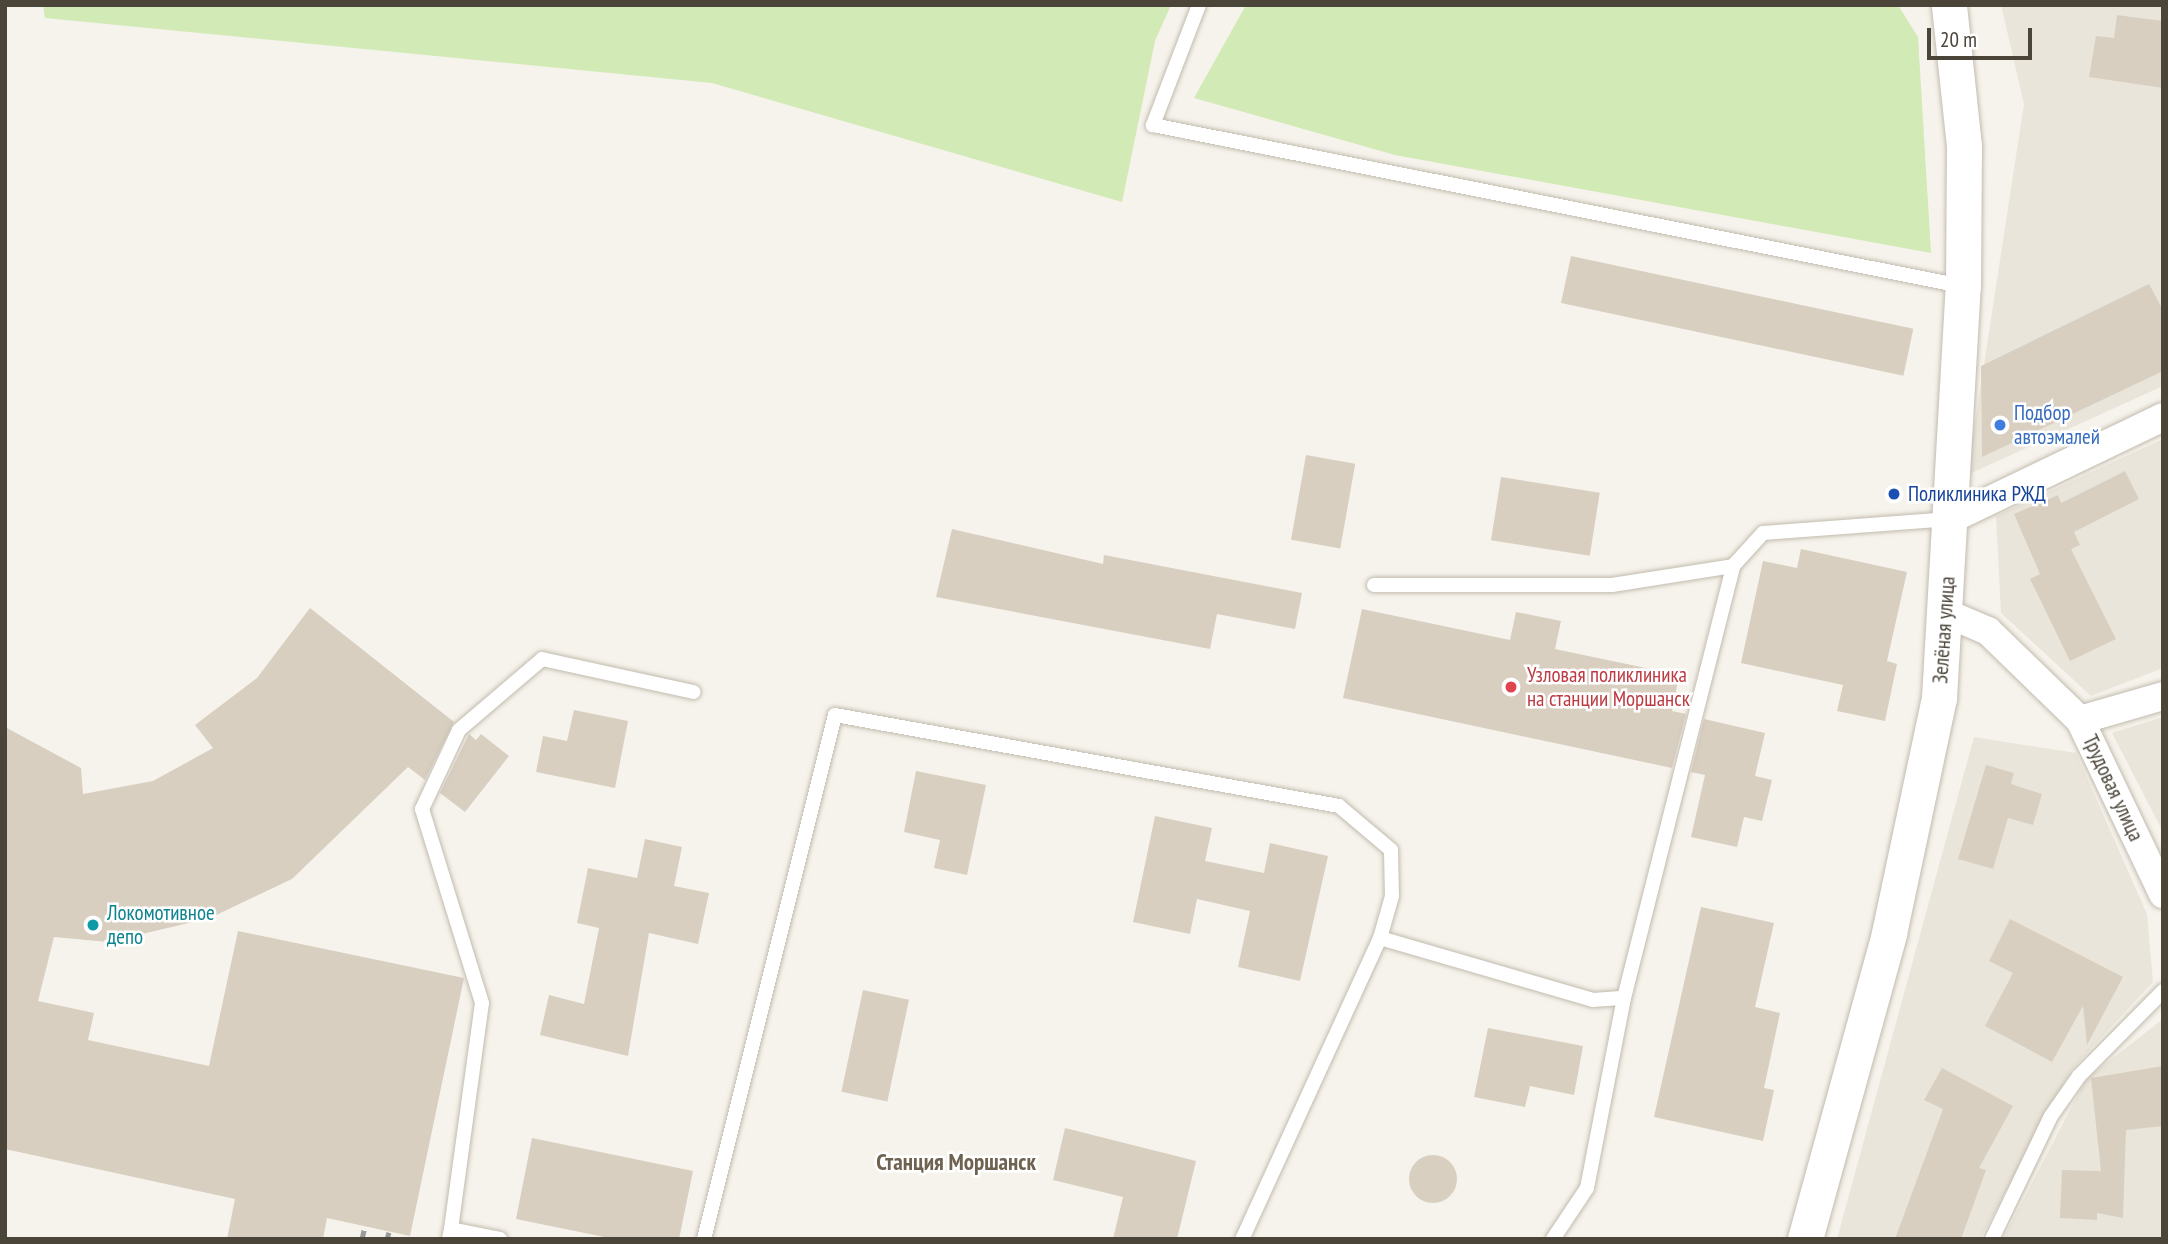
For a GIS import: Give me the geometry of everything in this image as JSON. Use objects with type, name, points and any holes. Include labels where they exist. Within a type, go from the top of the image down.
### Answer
[{"type":"street","name":"Зелёная улица","points":[[1805,1239],[1914,827],[1939,698],[1964,286],[1964,146],[1949,5]]},
{"type":"street","points":[[1951,519],[2163,417]]},
{"type":"street","points":[[1946,613],[1988,631],[2080,720],[2163,696]]},
{"type":"street","name":"Трудовая улица","points":[[2080,720],[2163,894]]},
{"type":"lane","points":[[1199,5],[1153,125],[1964,286]]},
{"type":"lane","points":[[1553,1239],[1587,1188],[1624,998],[1733,566],[1763,533],[1951,519]]},
{"type":"lane","points":[[1374,586],[1559,589],[1733,566]]},
{"type":"lane","points":[[500,1239],[450,1234],[482,1003],[422,809],[458,730],[542,659],[694,692]]},
{"type":"lane","points":[[704,1239],[835,715],[1339,806],[1391,850],[1392,896],[1380,938],[1242,1239]]},
{"type":"lane","points":[[1380,938],[1593,1000],[1624,998]]},
{"type":"lane","points":[[1992,1239],[2051,1116],[2079,1076],[2163,991]]},
{"type":"shaded area","points":[[2001,5],[2163,5],[2163,386],[1967,475],[2024,104]]},
{"type":"shaded area","points":[[2163,439],[2163,668],[2091,696],[2001,613],[1996,516]]},
{"type":"shaded area","points":[[2163,717],[2163,832],[2112,733]]},
{"type":"shaded area","points":[[1974,737],[2076,753],[2147,914],[2153,982],[2072,1069],[1980,1239],[1837,1239]]},
{"type":"shaded area","points":[[2163,1019],[2163,1239],[2003,1239],[2086,1079]]},
{"type":"green space","points":[[43,5],[1171,5],[1155,41],[1122,202],[712,83],[45,18]]},
{"type":"green space","points":[[1246,5],[1898,5],[1918,37],[1931,253],[1395,155],[1194,98]]},
{"type":"building","points":[[2117,15],[2163,21],[2163,88],[2089,77],[2096,36],[2114,38]]},
{"type":"building","points":[[1571,256],[1913,329],[1903,376],[1561,303]]},
{"type":"building","points":[[2149,284],[2163,310],[2163,371],[1982,457],[1981,366]]},
{"type":"building","points":[[1306,455],[1355,464],[1340,548],[1291,540]]},
{"type":"building","points":[[2125,471],[2139,499],[2074,532],[2080,545],[2071,549],[2116,639],[2070,661],[2030,579],[2040,574],[2014,514],[2058,495],[2061,503]]},
{"type":"building","points":[[1501,477],[1600,493],[1590,556],[1491,540]]},
{"type":"building","points":[[952,529],[1103,564],[1104,555],[1302,593],[1295,629],[1217,614],[1210,649],[936,597]]},
{"type":"building","points":[[1801,549],[1907,572],[1887,661],[1897,664],[1885,721],[1837,711],[1843,685],[1741,663],[1763,561],[1797,568]]},
{"type":"building","name":"Локомотивное депо","points":[[310,608],[454,722],[425,780],[408,767],[292,879],[210,918],[108,942],[54,937],[38,1001],[94,1013],[88,1040],[209,1066],[238,931],[464,978],[410,1236],[327,1218],[323,1239],[227,1239],[235,1199],[5,1149],[5,727],[81,768],[83,794],[153,781],[213,748],[195,725],[257,678]]},
{"type":"building","name":"Узловая поликлиника на станции Моршанск","points":[[1362,609],[1510,640],[1516,612],[1561,621],[1555,649],[1679,675],[1672,711],[1686,714],[1672,768],[1343,698]]},
{"type":"building","points":[[574,710],[628,721],[615,788],[536,772],[543,736],[567,741]]},
{"type":"building","points":[[1704,719],[1765,733],[1755,776],[1772,780],[1762,821],[1744,817],[1737,847],[1691,837],[1705,775],[1691,772]]},
{"type":"building","points":[[469,734],[476,740],[481,734],[509,756],[465,812],[440,793]]},
{"type":"building","points":[[1986,765],[2014,773],[2011,784],[2042,794],[2033,825],[2008,818],[1993,869],[1958,859]]},
{"type":"building","points":[[916,771],[986,785],[967,875],[934,868],[940,840],[904,832]]},
{"type":"building","points":[[1155,816],[1212,828],[1205,861],[1264,873],[1270,843],[1328,856],[1300,981],[1238,967],[1250,911],[1197,899],[1190,934],[1133,922]]},
{"type":"building","points":[[645,839],[682,847],[674,886],[709,893],[698,944],[649,933],[628,1056],[540,1035],[549,995],[584,1004],[599,928],[577,923],[588,868],[637,878]]},
{"type":"building","points":[[1701,907],[1774,923],[1755,1007],[1780,1013],[1764,1088],[1774,1090],[1763,1141],[1654,1117]]},
{"type":"building","points":[[2010,919],[2123,977],[2087,1045],[2083,1006],[2052,1062],[1985,1026],[2013,973],[1989,961]]},
{"type":"building","points":[[863,990],[909,1000],[887,1101],[841,1092]]},
{"type":"building","points":[[1488,1028],[1583,1046],[1574,1095],[1530,1086],[1525,1107],[1474,1097]]},
{"type":"building","points":[[2163,1066],[2163,1126],[2126,1130],[2123,1218],[2097,1213],[2097,1220],[2060,1218],[2062,1170],[2101,1171],[2091,1078]]},
{"type":"building","points":[[1942,1068],[2013,1106],[1979,1168],[1986,1170],[1961,1239],[1895,1239],[1943,1109],[1924,1100]]},
{"type":"building","points":[[1065,1128],[1196,1161],[1177,1239],[1113,1239],[1123,1197],[1053,1180]]},
{"type":"building","points":[[532,1138],[693,1171],[679,1239],[614,1239],[516,1219]]},
{"type":"building","points":[[1433,1155],[1450,1162],[1457,1179],[1450,1196],[1433,1203],[1416,1196],[1409,1179],[1416,1162]]},
{"type":"railway","points":[[362,1239],[365,1226]]},
{"type":"railway","points":[[387,1239],[389,1232]]},
{"type":"place","name":"Подбор автоэмалей","points":[[2000,425]]},
{"type":"place","name":"Поликлиника РЖД","points":[[1894,494]]},
{"type":"place","name":"Узловая поликлиника на станции Моршанск","points":[[1511,687]]},
{"type":"place","name":"Локомотивное депо","points":[[93,925]]},
{"type":"district","name":"Станция Моршанск","points":[[956,1162]]}]
